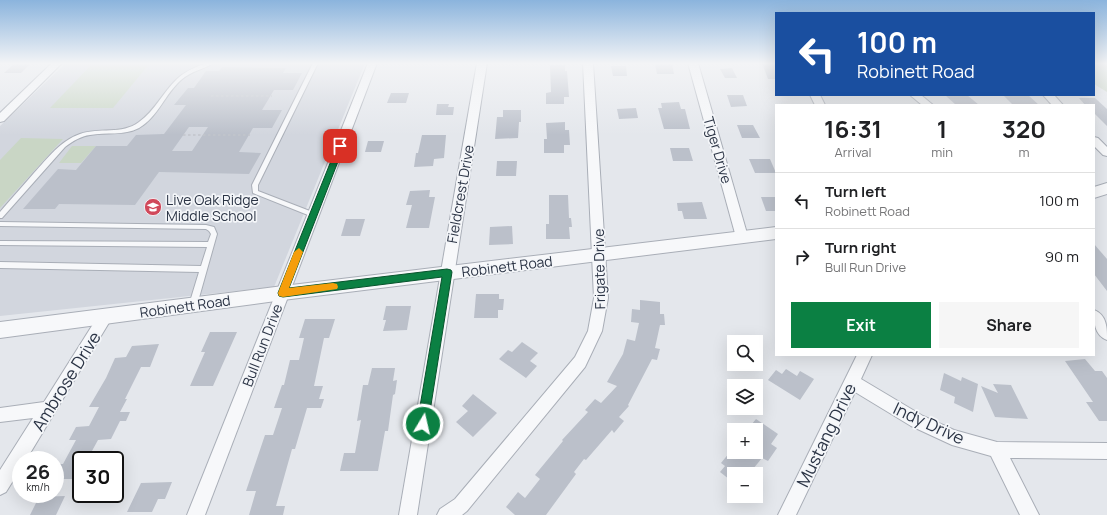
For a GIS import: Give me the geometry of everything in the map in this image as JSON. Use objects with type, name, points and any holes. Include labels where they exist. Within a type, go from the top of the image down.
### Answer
[{"type":"street","points":[[0,119],[33,87]]},
{"type":"street","name":"Bull Run Drive","points":[[196,515],[364,87]]},
{"type":"street","name":"Fieldcrest Drive","points":[[408,515],[478,87]]},
{"type":"street","name":"Frigate Drive","points":[[446,515],[461,505],[580,362],[594,337],[600,316],[601,298],[600,255],[590,87]]},
{"type":"street","name":"Tiger Drive","points":[[700,87],[742,237]]},
{"type":"street","points":[[916,96],[927,104]]},
{"type":"street","points":[[1049,96],[1057,104]]},
{"type":"street","points":[[1095,141],[1107,153]]},
{"type":"street","points":[[1095,192],[1107,188]]},
{"type":"street","name":"Robinett Road","points":[[0,330],[447,272],[775,233]]},
{"type":"street","name":"Ambrose Drive","points":[[0,486],[105,316]]},
{"type":"street","points":[[1095,317],[1107,334]]},
{"type":"street","name":"Mustang Drive","points":[[787,515],[865,356]]},
{"type":"street","name":"Indy Drive","points":[[852,382],[917,421],[952,437],[997,450],[1107,451]]},
{"type":"street","points":[[0,415],[49,408]]},
{"type":"street","points":[[997,450],[1030,515]]},
{"type":"lane","points":[[0,216],[60,148],[69,141],[91,133],[126,130],[135,127],[145,121],[172,87]]},
{"type":"lane","points":[[304,87],[255,185],[255,192],[313,215]]},
{"type":"lane","points":[[0,224],[206,227],[212,229],[214,234],[193,305]]},
{"type":"lane","points":[[0,243],[211,245]]},
{"type":"lane","points":[[0,265],[204,269]]},
{"type":"path","points":[[211,96],[272,96]]},
{"type":"path","points":[[183,135],[250,135]]},
{"type":"shaded area","name":"Live Oak Ridge Middle School","points":[[41,87],[355,87],[274,287],[0,316],[0,126]]},
{"type":"green space","points":[[70,87],[130,87],[113,108],[50,108]]},
{"type":"green space","points":[[1099,87],[1107,87],[1107,92]]},
{"type":"green space","points":[[21,138],[63,139],[0,208],[0,160]]},
{"type":"green space","points":[[72,146],[96,146],[81,163],[59,163]]},
{"type":"building","name":"Live Oak Ridge Middle School","points":[[295,87],[293,90],[274,90],[262,110],[282,110],[272,128],[253,128],[239,152],[261,153],[249,174],[159,172],[135,205],[59,204],[55,209],[23,209],[58,169],[76,170],[96,146],[127,146],[136,135],[164,134],[186,105],[174,105],[188,88]],"holes":[[[189,127],[208,127],[192,151],[172,151]]]},
{"type":"building","points":[[551,87],[568,87],[569,97],[564,97],[564,104],[546,104],[546,93],[551,92]]},
{"type":"building","points":[[391,93],[409,93],[406,103],[387,103]]},
{"type":"building","points":[[727,95],[743,95],[747,106],[731,107]]},
{"type":"building","points":[[946,96],[968,96],[978,104],[955,104]]},
{"type":"building","points":[[1004,96],[1029,96],[1038,104],[1012,104]]},
{"type":"building","points":[[1079,98],[1095,98],[1107,109],[1107,126],[1095,114],[1095,104],[1084,104]]},
{"type":"building","points":[[679,102],[681,109],[685,109],[690,129],[664,129],[658,108],[662,108],[661,103]]},
{"type":"building","points":[[437,104],[449,104],[448,107],[454,107],[453,115],[436,115]]},
{"type":"building","points":[[636,108],[638,118],[619,119],[617,109]]},
{"type":"building","points":[[503,110],[521,110],[521,122],[519,122],[518,138],[495,139],[497,117],[503,117]]},
{"type":"building","points":[[565,122],[565,130],[569,130],[570,145],[564,145],[564,153],[544,153],[544,139],[547,139],[546,123]]},
{"type":"building","points":[[737,125],[753,125],[760,138],[742,138]]},
{"type":"building","points":[[422,135],[446,135],[444,158],[434,159],[433,166],[414,167],[416,153],[418,153]]},
{"type":"building","points":[[368,141],[384,141],[381,152],[365,152]]},
{"type":"building","points":[[670,148],[689,148],[693,161],[673,161]]},
{"type":"building","points":[[749,159],[770,159],[775,173],[755,173]]},
{"type":"building","points":[[497,161],[517,161],[516,176],[496,176]]},
{"type":"building","points":[[430,190],[429,197],[435,197],[429,228],[406,228],[412,205],[406,205],[410,191]]},
{"type":"building","points":[[549,195],[568,195],[569,218],[571,218],[572,227],[569,227],[570,239],[546,239],[546,224],[549,224]]},
{"type":"building","points":[[761,197],[775,197],[775,211],[766,211]]},
{"type":"building","points":[[702,202],[707,219],[684,219],[682,211],[678,211],[677,203]]},
{"type":"building","points":[[346,219],[365,219],[360,236],[341,236]]},
{"type":"building","points":[[512,226],[513,244],[489,245],[490,227]]},
{"type":"building","points":[[1095,245],[1107,259],[1107,291],[1095,275]]},
{"type":"building","points":[[476,294],[499,294],[499,299],[504,299],[503,310],[498,310],[498,318],[474,318]]},
{"type":"building","points":[[640,300],[660,302],[660,314],[664,314],[665,325],[660,325],[655,348],[660,349],[657,360],[652,359],[628,405],[629,406],[619,417],[624,421],[614,433],[612,430],[586,460],[584,459],[574,472],[576,474],[546,515],[515,515],[506,507],[518,492],[525,498],[540,479],[535,475],[563,441],[562,440],[588,412],[585,410],[595,399],[601,403],[617,386],[607,382],[623,354],[627,339],[635,341],[639,323],[631,322],[632,309],[640,310]]},
{"type":"building","points":[[386,306],[411,306],[407,330],[383,331],[386,320],[383,320]]},
{"type":"building","points":[[305,319],[335,319],[329,338],[324,338],[314,386],[323,386],[319,399],[324,399],[321,408],[307,408],[295,449],[292,449],[276,506],[285,506],[283,515],[249,515],[256,491],[246,491],[265,435],[273,435],[282,408],[274,408],[282,385],[284,385],[290,360],[299,360],[304,338],[299,338]]},
{"type":"building","points":[[210,332],[237,332],[213,386],[190,386],[205,352],[201,352]]},
{"type":"building","points":[[522,342],[538,353],[530,361],[537,366],[526,378],[499,359],[508,350],[512,352]]},
{"type":"building","points":[[159,344],[150,367],[141,367],[125,399],[127,399],[120,412],[130,412],[126,421],[120,421],[111,439],[98,440],[92,451],[72,451],[72,479],[64,479],[64,462],[76,440],[69,440],[76,427],[89,426],[99,407],[89,407],[106,378],[115,358],[126,357],[132,346]]},
{"type":"building","points":[[1085,359],[1095,371],[1102,371],[1107,378],[1107,421],[1099,421],[1086,402],[1093,402],[1065,361]]},
{"type":"building","points":[[372,368],[395,368],[393,381],[397,380],[395,394],[393,395],[388,431],[385,431],[378,471],[340,471],[344,453],[355,453],[361,420],[357,421],[363,385],[368,385]]},
{"type":"building","points":[[786,369],[797,376],[800,371],[814,379],[800,400],[768,380],[776,370],[782,374]]},
{"type":"building","points":[[944,373],[961,381],[962,377],[978,384],[973,412],[954,403],[955,397],[940,390]]},
{"type":"building","points":[[993,384],[1011,385],[1028,419],[995,417],[981,386],[998,393]]},
{"type":"building","points":[[473,394],[497,413],[473,437],[456,422],[468,411],[462,406]]},
{"type":"building","points":[[756,419],[762,423],[753,423]]},
{"type":"building","points":[[763,424],[778,434],[771,444],[777,448],[768,461],[763,458]]},
{"type":"building","points":[[727,456],[727,459],[761,459],[755,467],[727,467],[727,478],[720,472],[725,466],[721,463]]},
{"type":"building","points":[[172,482],[165,499],[158,499],[152,512],[127,512],[141,483]]},
{"type":"building","points":[[36,503],[62,503],[56,515],[30,515]]},
{"type":"slow traffic","points":[[299,252],[283,293],[333,287]]},
{"type":"place","name":"Live Oak Ridge Middle School","points":[[153,207]]},
{"type":"route","points":[[340,146],[283,293],[447,272],[423,424]]}]
